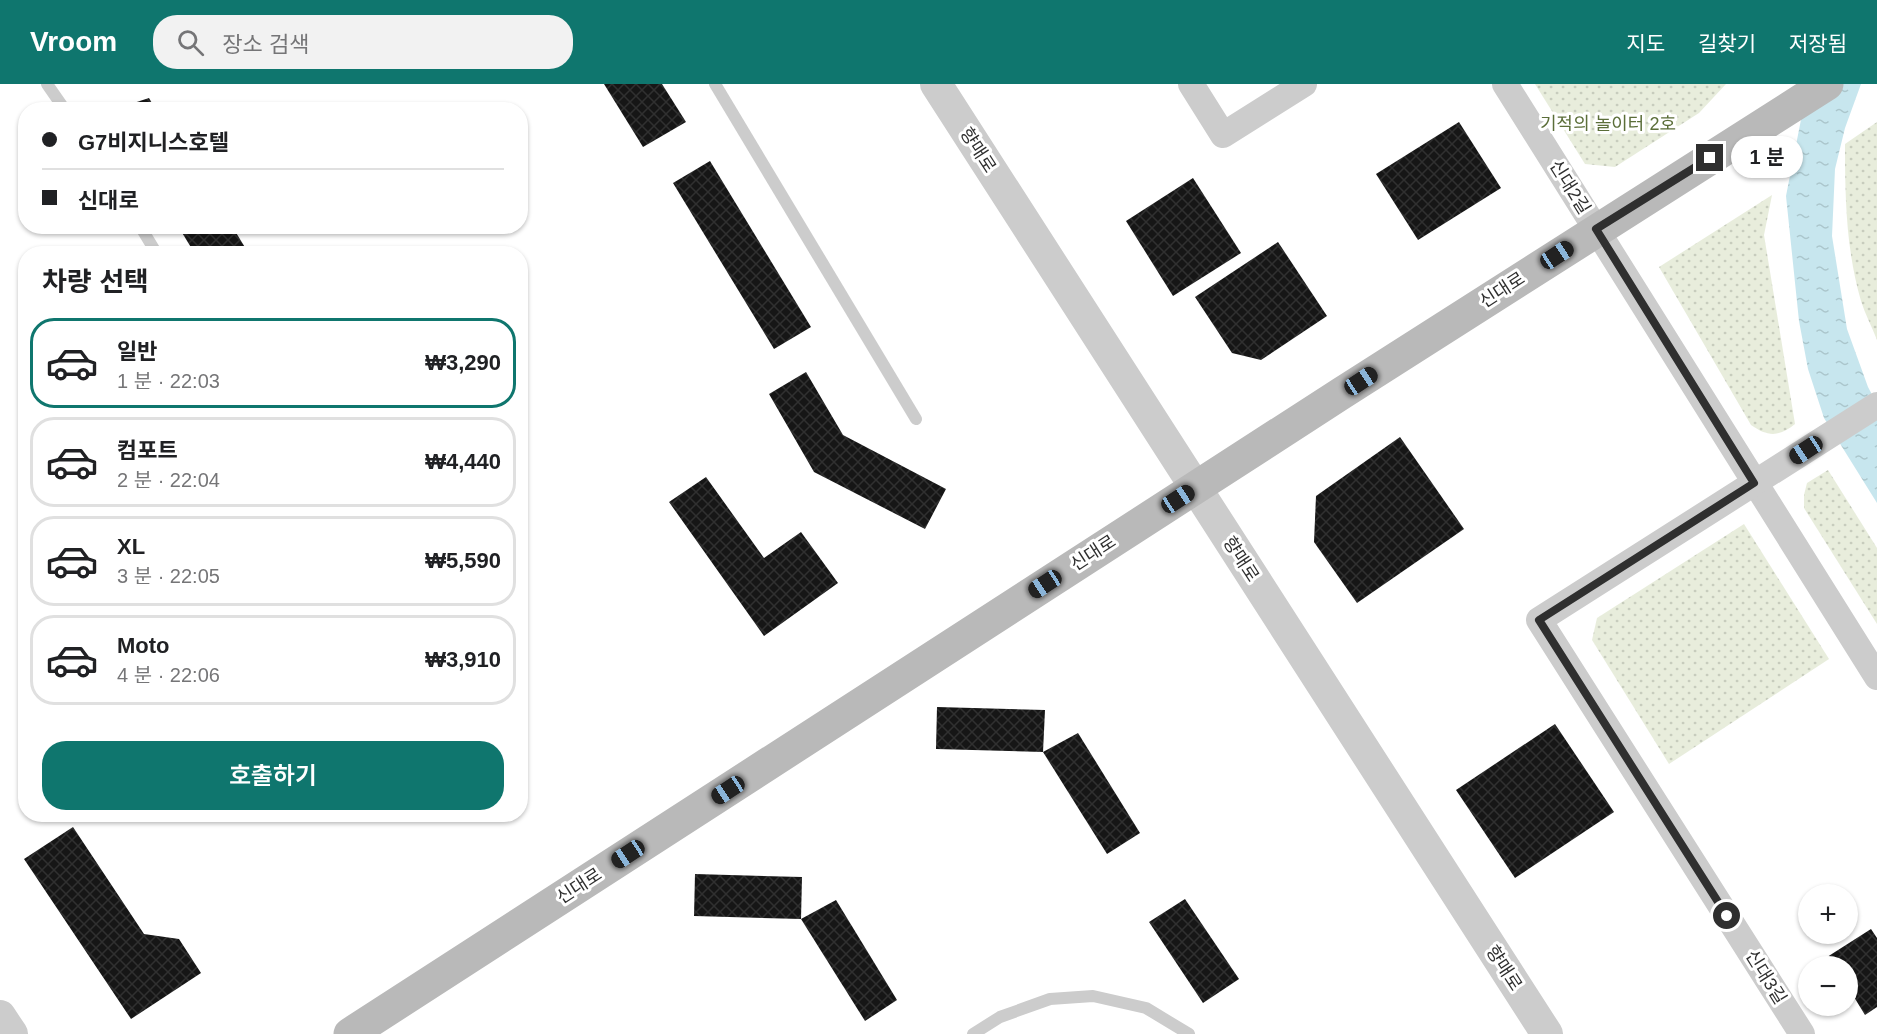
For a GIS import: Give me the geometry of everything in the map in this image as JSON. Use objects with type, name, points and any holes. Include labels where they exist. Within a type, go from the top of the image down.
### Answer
[{"type":"main road","name":"신대로","points":[[350,1034],[1596,229],[1827,84]]},
{"type":"street","name":"향매로","points":[[936,84],[1547,1034]]},
{"type":"street","points":[[1191,84],[1223,135],[1304,84]]},
{"type":"street","name":"신대2길","points":[[1505,84],[1596,229]]},
{"type":"street","points":[[1596,229],[1877,677]]},
{"type":"street","name":"신대3길","points":[[1802,1034],[1539,620],[1877,405]]},
{"type":"street","points":[[0,1016],[12,1034]]},
{"type":"lane","points":[[47,84],[59,102]]},
{"type":"lane","points":[[715,84],[916,419]]},
{"type":"lane","points":[[973,1034],[1000,1017],[1050,999],[1094,996],[1146,1008],[1189,1034]]},
{"type":"green space","name":"기적의 놀이터 2호","points":[[1535,84],[1726,84],[1699,113],[1615,167],[1585,164]]},
{"type":"green space","points":[[1877,122],[1877,340],[1864,311],[1852,262],[1846,204],[1845,144]]},
{"type":"green space","points":[[1772,195],[1764,235],[1795,424],[1784,431],[1773,434],[1763,432],[1751,425],[1659,267]]},
{"type":"green space","points":[[1828,470],[1877,548],[1877,624],[1804,508],[1807,483]]},
{"type":"green space","points":[[1744,524],[1829,659],[1669,764],[1592,640],[1597,618]]},
{"type":"water","points":[[1808,84],[1861,84],[1845,128],[1835,169],[1832,236],[1847,329],[1868,387],[1877,404],[1877,503],[1824,418],[1808,369],[1799,321],[1786,196]]},
{"type":"building","points":[[604,84],[662,84],[686,122],[643,147]]},
{"type":"building","points":[[149,98],[151,102],[137,102]]},
{"type":"building","points":[[1459,122],[1501,188],[1418,240],[1376,174]]},
{"type":"building","points":[[710,161],[811,327],[774,349],[673,183]]},
{"type":"building","points":[[1193,178],[1241,253],[1173,296],[1126,221]]},
{"type":"building","points":[[183,234],[237,234],[244,246],[190,246]]},
{"type":"building","points":[[1278,242],[1327,316],[1261,360],[1232,353],[1195,297]]},
{"type":"building","points":[[806,372],[843,435],[946,489],[925,529],[814,472],[769,394]]},
{"type":"building","points":[[1400,437],[1464,529],[1357,603],[1314,542],[1316,496]]},
{"type":"building","points":[[706,477],[764,558],[801,532],[838,583],[764,636],[669,502]]},
{"type":"building","points":[[937,707],[1045,710],[1043,752],[936,749]]},
{"type":"building","points":[[1555,724],[1614,812],[1515,878],[1456,790]]},
{"type":"building","points":[[1078,733],[1140,833],[1107,854],[1043,752]]},
{"type":"building","points":[[73,827],[144,934],[179,939],[201,973],[131,1019],[24,859]]},
{"type":"building","points":[[695,874],[802,877],[801,919],[694,916]]},
{"type":"building","points":[[1185,899],[1239,979],[1203,1003],[1149,922]]},
{"type":"building","points":[[836,900],[897,1000],[865,1021],[801,919]]},
{"type":"building","points":[[1871,929],[1877,938],[1877,1007],[1865,1015],[1858,1004],[1858,956],[1829,956],[1847,944],[1858,944],[1858,937]]},
{"type":"route","points":[[1710,158],[1596,229],[1754,483],[1539,620],[1727,916]]}]
